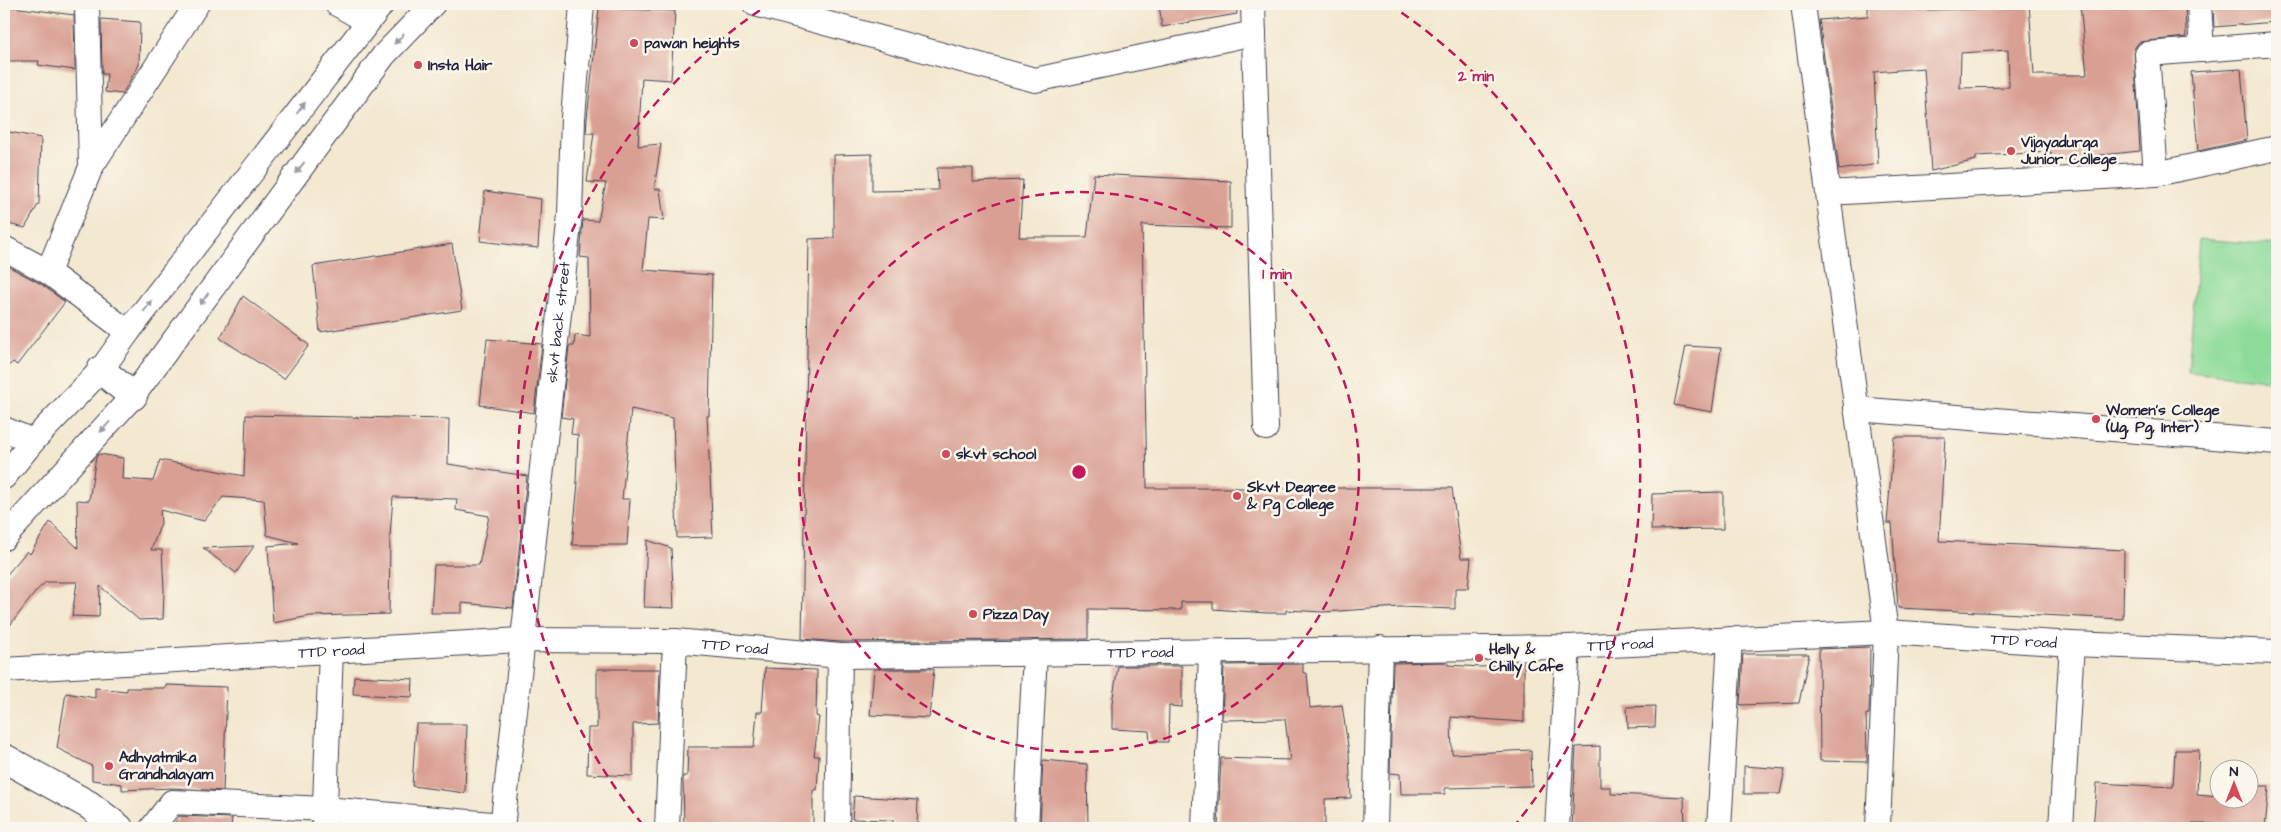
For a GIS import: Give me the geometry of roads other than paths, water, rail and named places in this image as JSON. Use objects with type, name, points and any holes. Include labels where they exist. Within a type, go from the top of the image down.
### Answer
[{"type":"main road","points":[[101,370],[133,396]]},
{"type":"main road","points":[[4,758],[89,805],[119,828]]},
{"type":"street","points":[[88,4],[91,167]]},
{"type":"street","points":[[48,272],[91,167],[197,4]]},
{"type":"street","points":[[4,476],[101,370],[128,332],[375,12],[337,4]]},
{"type":"street","points":[[4,538],[133,396],[384,54],[433,4]]},
{"type":"street","name":"skvt back street","points":[[502,827],[521,640],[570,215],[573,118],[582,4]]},
{"type":"street","points":[[755,4],[1035,80],[1254,33]]},
{"type":"street","points":[[1253,4],[1266,428]]},
{"type":"street","points":[[1803,4],[1886,632],[1878,828]]},
{"type":"street","points":[[2199,4],[2202,50]]},
{"type":"street","points":[[2156,174],[2147,54],[2277,44]]},
{"type":"street","points":[[1828,192],[2156,174],[2277,148]]},
{"type":"street","points":[[4,248],[48,272],[128,332]]},
{"type":"street","points":[[1856,409],[2277,442]]},
{"type":"street","points":[[4,429],[34,441]]},
{"type":"street","name":"TTD road","points":[[4,670],[521,640],[675,641],[840,656],[1211,653],[1380,648],[1568,647],[1886,632],[2072,644],[2277,652]]},
{"type":"street","points":[[1719,828],[1730,639]]},
{"type":"street","points":[[667,828],[675,641]]},
{"type":"street","points":[[2061,828],[2072,644]]},
{"type":"street","points":[[1557,828],[1568,647]]},
{"type":"street","points":[[1374,828],[1380,648]]},
{"type":"street","points":[[325,819],[331,651]]},
{"type":"street","points":[[1026,828],[1035,653]]},
{"type":"street","points":[[1204,828],[1211,653]]},
{"type":"street","points":[[837,828],[840,656]]},
{"type":"street","points":[[152,828],[172,802],[325,819],[502,827]]},
{"type":"place","name":"pawan heights","points":[[634,43]]},
{"type":"place","name":"Insta Hair","points":[[418,65]]},
{"type":"place","name":"Vijayadurga Junior College","points":[[2011,151]]},
{"type":"place","name":"Women's College (Ug, Pg, Inter)","points":[[2096,419]]},
{"type":"place","name":"skvt school","points":[[946,454]]},
{"type":"place","name":"Skvt Degree & Pg College","points":[[1237,496]]},
{"type":"place","name":"Pizza Day","points":[[973,614]]},
{"type":"place","name":"Helly & Chilly Cafe","points":[[1479,658]]},
{"type":"place","name":"Adhyatmika Grandhalayam","points":[[109,766]]}]
